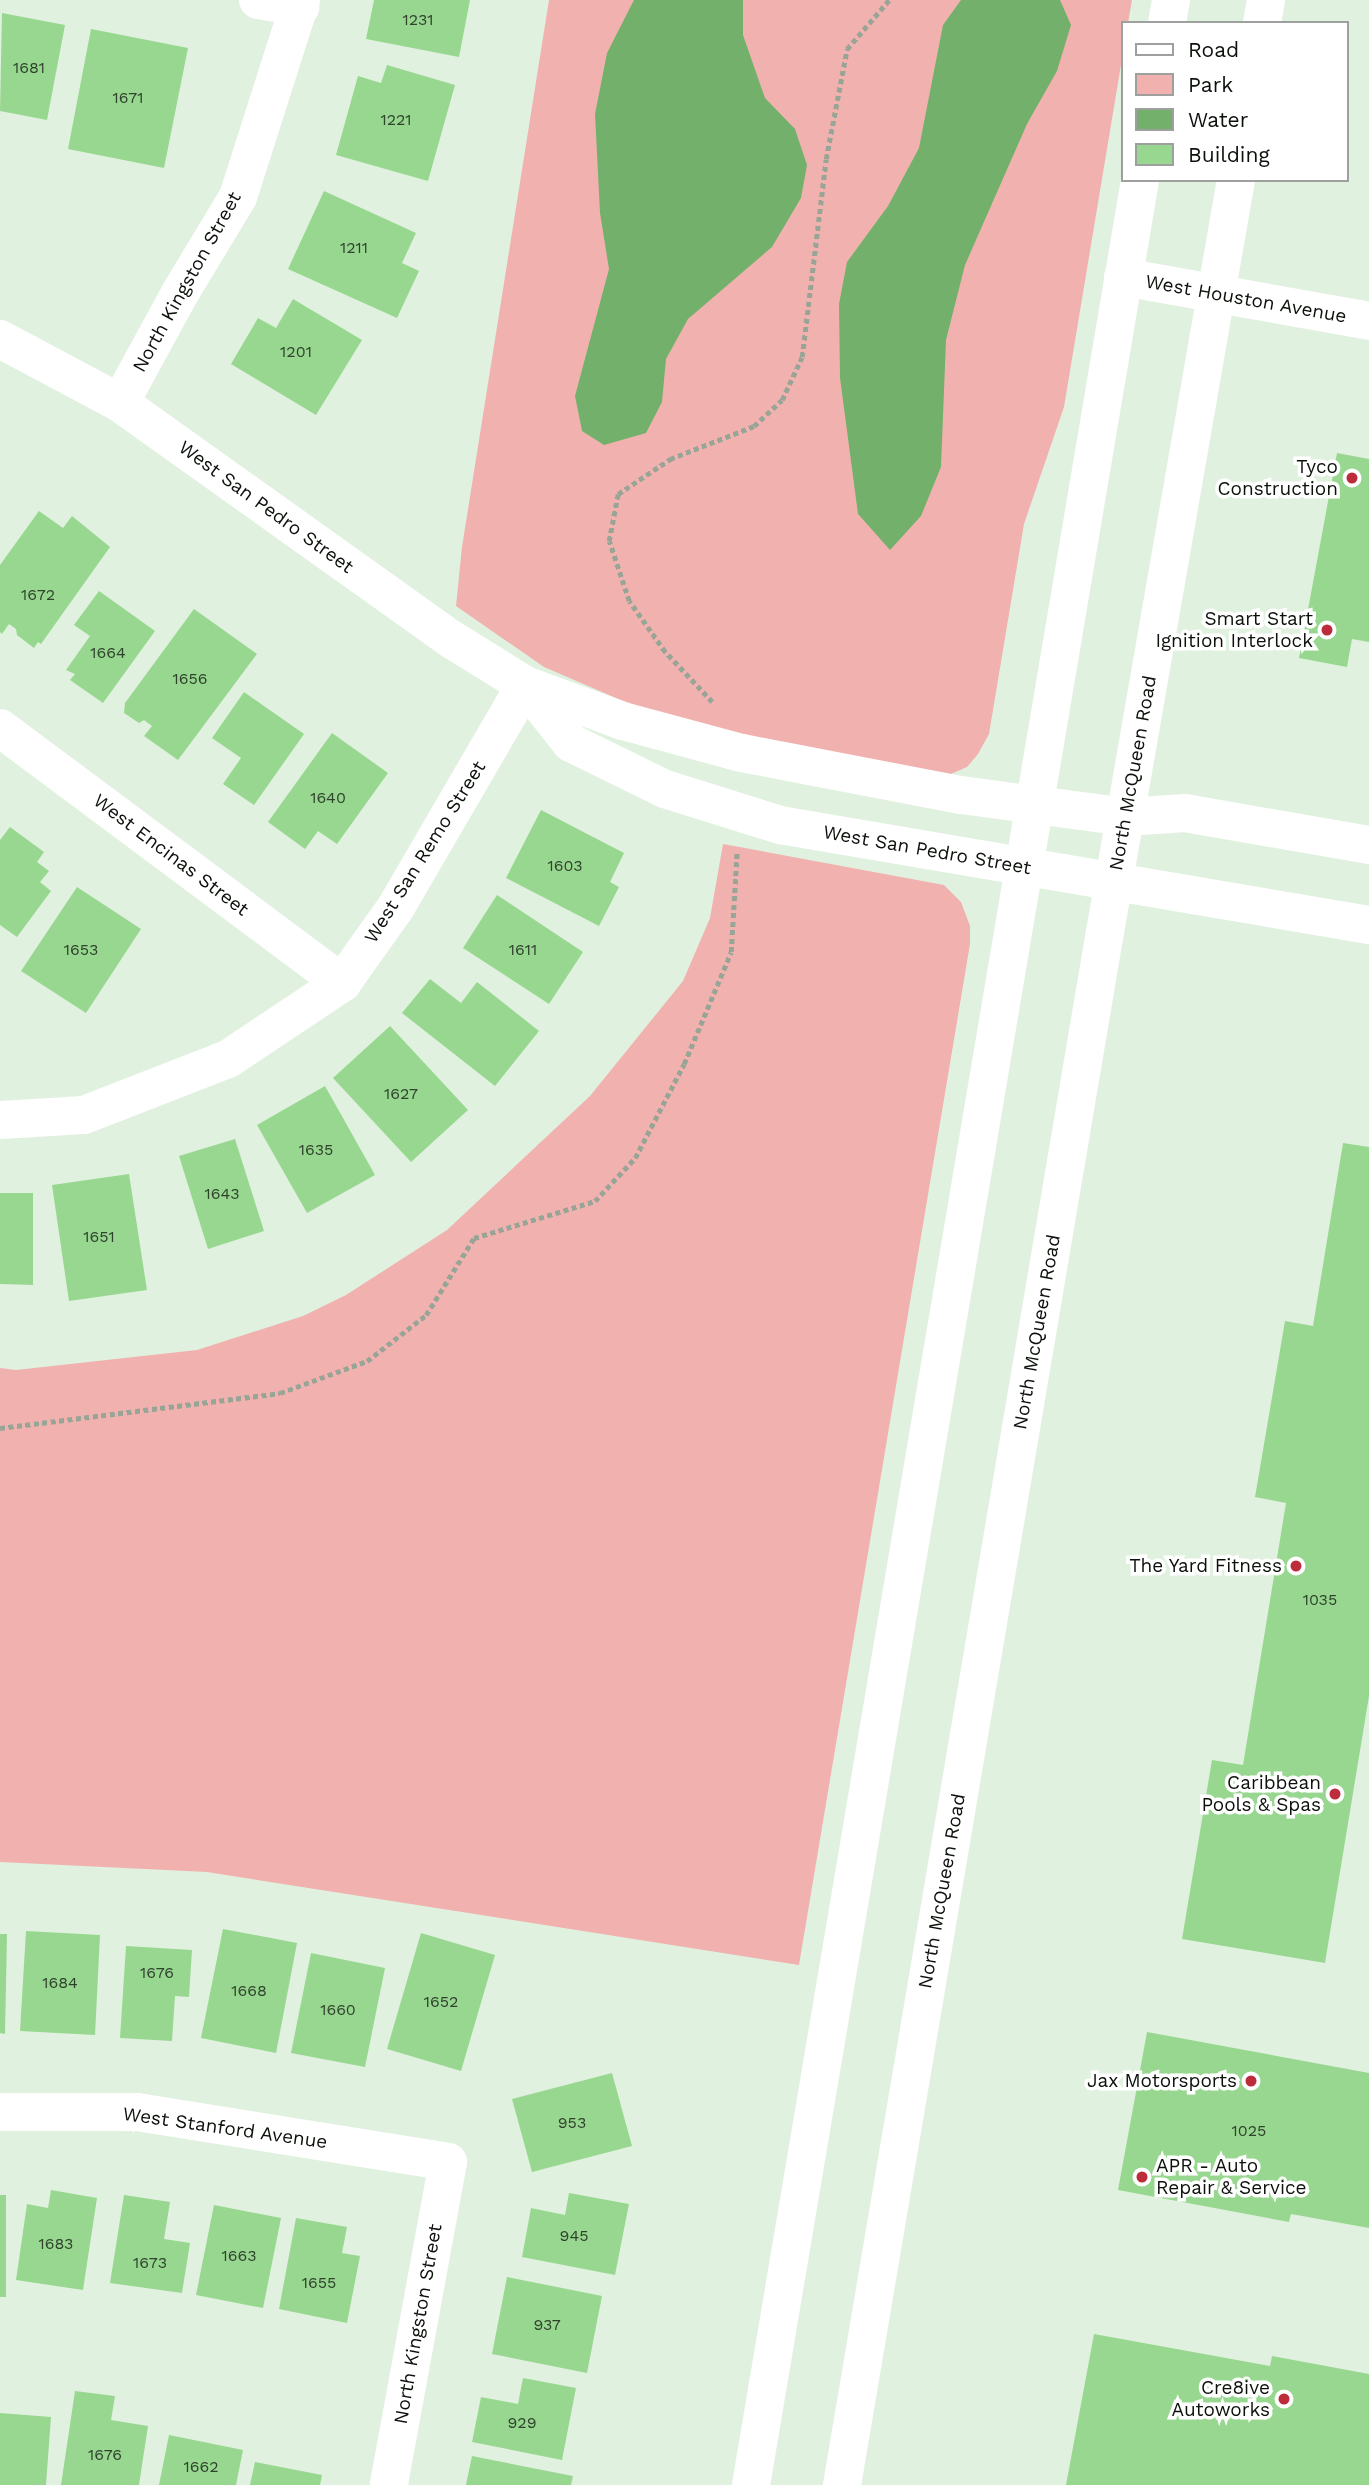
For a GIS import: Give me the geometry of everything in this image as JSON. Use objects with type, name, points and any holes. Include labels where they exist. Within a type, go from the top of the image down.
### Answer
[{"type":"street","points":[[258,0],[300,4]]},
{"type":"street","points":[[1167,21],[1171,0]]},
{"type":"street","points":[[1262,21],[1266,0]]},
{"type":"street","name":"North Kingston Street","points":[[120,402],[180,293],[238,197],[300,4]]},
{"type":"street","points":[[751,2485],[1140,182]]},
{"type":"street","name":"North McQueen Road","points":[[842,2485],[1236,182]]},
{"type":"street","name":"West Houston Avenue","points":[[1123,277],[1369,321]]},
{"type":"street","name":"West San Pedro Street","points":[[0,339],[120,402],[451,639],[525,685],[622,721],[742,753],[961,795],[1126,817],[1185,813],[1369,845]]},
{"type":"street","name":"West San Pedro Street","points":[[525,685],[570,743],[665,789],[780,825],[1369,925]]},
{"type":"street","name":"West San Remo Street","points":[[0,1121],[84,1115],[228,1059],[342,983],[396,907],[525,685]]},
{"type":"street","name":"West Encinas Street","points":[[0,728],[342,983]]},
{"type":"street","name":"West Stanford Avenue","points":[[0,2112],[137,2112],[448,2162]]},
{"type":"street","name":"North Kingston Street","points":[[389,2485],[448,2162]]},
{"type":"path","points":[[716,705],[665,652],[629,601],[608,541],[618,494],[670,459],[754,426],[782,400],[802,357],[825,159],[847,49],[889,0]]},
{"type":"path","points":[[0,1428],[280,1393],[367,1361],[426,1315],[474,1238],[595,1200],[635,1158],[684,1064],[731,952],[739,812]]},
{"type":"green space","points":[[549,0],[1132,0],[1128,21],[1120,21],[1120,71],[1064,407],[1024,524],[989,734],[967,767],[951,774],[730,737],[646,711],[544,667],[456,606],[462,547]]},
{"type":"green space","points":[[723,844],[944,885],[961,902],[970,926],[970,944],[799,1965],[207,1872],[0,1862],[0,1368],[16,1370],[197,1350],[303,1316],[346,1295],[447,1230],[590,1096],[683,981],[710,918]]},
{"type":"water","points":[[634,0],[743,0],[743,35],[765,98],[795,129],[807,165],[801,198],[772,247],[688,319],[666,359],[662,402],[646,433],[604,445],[582,431],[575,396],[609,269],[600,213],[595,114],[607,53]]},
{"type":"water","points":[[961,0],[1060,0],[1071,25],[1057,71],[1027,124],[965,265],[946,340],[941,467],[921,516],[890,550],[858,514],[840,378],[839,304],[847,262],[888,206],[919,148],[943,25]]},
{"type":"building","points":[[374,0],[470,0],[459,57],[366,39]]},
{"type":"building","points":[[2,13],[65,25],[47,120],[0,111]]},
{"type":"building","points":[[91,29],[188,48],[164,168],[68,149]]},
{"type":"building","points":[[387,65],[455,85],[428,181],[336,155],[358,76],[381,83]]},
{"type":"building","points":[[324,191],[416,233],[402,263],[419,271],[397,318],[288,269]]},
{"type":"building","points":[[293,299],[362,340],[316,415],[231,364],[258,318],[276,328]]},
{"type":"building","points":[[1337,453],[1369,459],[1369,642],[1352,639],[1347,667],[1299,658]]},
{"type":"building","points":[[39,511],[63,528],[72,516],[110,547],[41,644],[38,642],[34,648],[17,635],[16,629],[9,624],[2,634],[0,632],[0,565]]},
{"type":"building","points":[[99,591],[155,631],[103,703],[70,680],[75,674],[66,670],[90,636],[74,625]]},
{"type":"building","points":[[194,609],[257,654],[178,760],[144,736],[152,726],[144,720],[139,723],[124,713],[125,703]]},
{"type":"building","points":[[244,692],[304,734],[254,805],[223,784],[241,758],[212,738]]},
{"type":"building","points":[[332,733],[388,773],[337,844],[318,831],[305,849],[268,822]]},
{"type":"building","points":[[541,810],[624,853],[610,882],[619,887],[599,926],[506,878]]},
{"type":"building","points":[[10,827],[44,852],[37,862],[49,871],[40,882],[51,891],[17,937],[0,925],[0,840]]},
{"type":"building","points":[[77,887],[141,929],[86,1013],[21,971]]},
{"type":"building","points":[[497,895],[583,952],[549,1004],[463,948]]},
{"type":"building","points":[[430,979],[461,1003],[477,982],[539,1031],[495,1086],[402,1013]]},
{"type":"building","points":[[390,1026],[468,1110],[411,1162],[333,1078]]},
{"type":"building","points":[[325,1086],[375,1175],[307,1213],[257,1125]]},
{"type":"building","points":[[235,1139],[264,1231],[208,1249],[179,1156]]},
{"type":"building","points":[[1343,1143],[1369,1147],[1369,1696],[1325,1963],[1182,1939],[1212,1760],[1243,1765],[1286,1503],[1255,1497],[1285,1321],[1313,1326]]},
{"type":"building","points":[[129,1174],[147,1290],[69,1301],[52,1185]]},
{"type":"building","points":[[0,1193],[33,1193],[33,1285],[0,1284]]},
{"type":"building","points":[[223,1929],[297,1943],[276,2053],[201,2038]]},
{"type":"building","points":[[26,1931],[100,1935],[95,2035],[20,2031]]},
{"type":"building","points":[[421,1933],[495,1955],[461,2071],[387,2049]]},
{"type":"building","points":[[0,1934],[7,1934],[5,2034],[0,2033]]},
{"type":"building","points":[[126,1946],[192,1950],[189,1997],[175,1996],[172,2041],[120,2038]]},
{"type":"building","points":[[311,1953],[385,1968],[365,2067],[291,2053]]},
{"type":"building","points":[[1147,2032],[1369,2073],[1369,2228],[1291,2214],[1289,2222],[1118,2190]]},
{"type":"building","points":[[612,2073],[632,2146],[532,2172],[512,2099]]},
{"type":"building","points":[[51,2190],[97,2198],[83,2290],[16,2280],[27,2204],[48,2208]]},
{"type":"building","points":[[569,2193],[629,2204],[615,2275],[522,2257],[531,2208],[565,2215]]},
{"type":"building","points":[[0,2195],[6,2195],[6,2297],[0,2297]]},
{"type":"building","points":[[124,2195],[170,2202],[164,2239],[190,2243],[182,2293],[110,2283]]},
{"type":"building","points":[[214,2205],[281,2218],[263,2308],[196,2295]]},
{"type":"building","points":[[296,2218],[347,2227],[342,2253],[360,2256],[347,2323],[279,2309]]},
{"type":"building","points":[[507,2277],[602,2296],[587,2373],[492,2354]]},
{"type":"building","points":[[1094,2334],[1270,2366],[1272,2356],[1369,2374],[1369,2485],[1066,2485]]},
{"type":"building","points":[[523,2378],[576,2388],[562,2460],[472,2442],[481,2397],[518,2404]]},
{"type":"building","points":[[75,2391],[115,2396],[111,2420],[148,2426],[139,2485],[61,2485]]},
{"type":"building","points":[[0,2413],[51,2417],[46,2485],[0,2485]]},
{"type":"building","points":[[169,2435],[243,2450],[236,2485],[159,2485]]},
{"type":"building","points":[[472,2456],[573,2476],[571,2485],[466,2485]]},
{"type":"building","points":[[255,2462],[322,2475],[320,2485],[250,2485]]},
{"type":"place","name":"Tyco Construction","points":[[1352,478]]},
{"type":"place","name":"Smart Start Ignition Interlock","points":[[1327,630]]},
{"type":"place","name":"The Yard Fitness","points":[[1296,1566]]},
{"type":"place","name":"Caribbean Pools & Spas","points":[[1335,1794]]},
{"type":"place","name":"Jax Motorsports","points":[[1251,2081]]},
{"type":"place","name":"APR - Auto Repair & Service","points":[[1142,2177]]},
{"type":"place","name":"Cre8ive Autoworks","points":[[1284,2399]]}]
